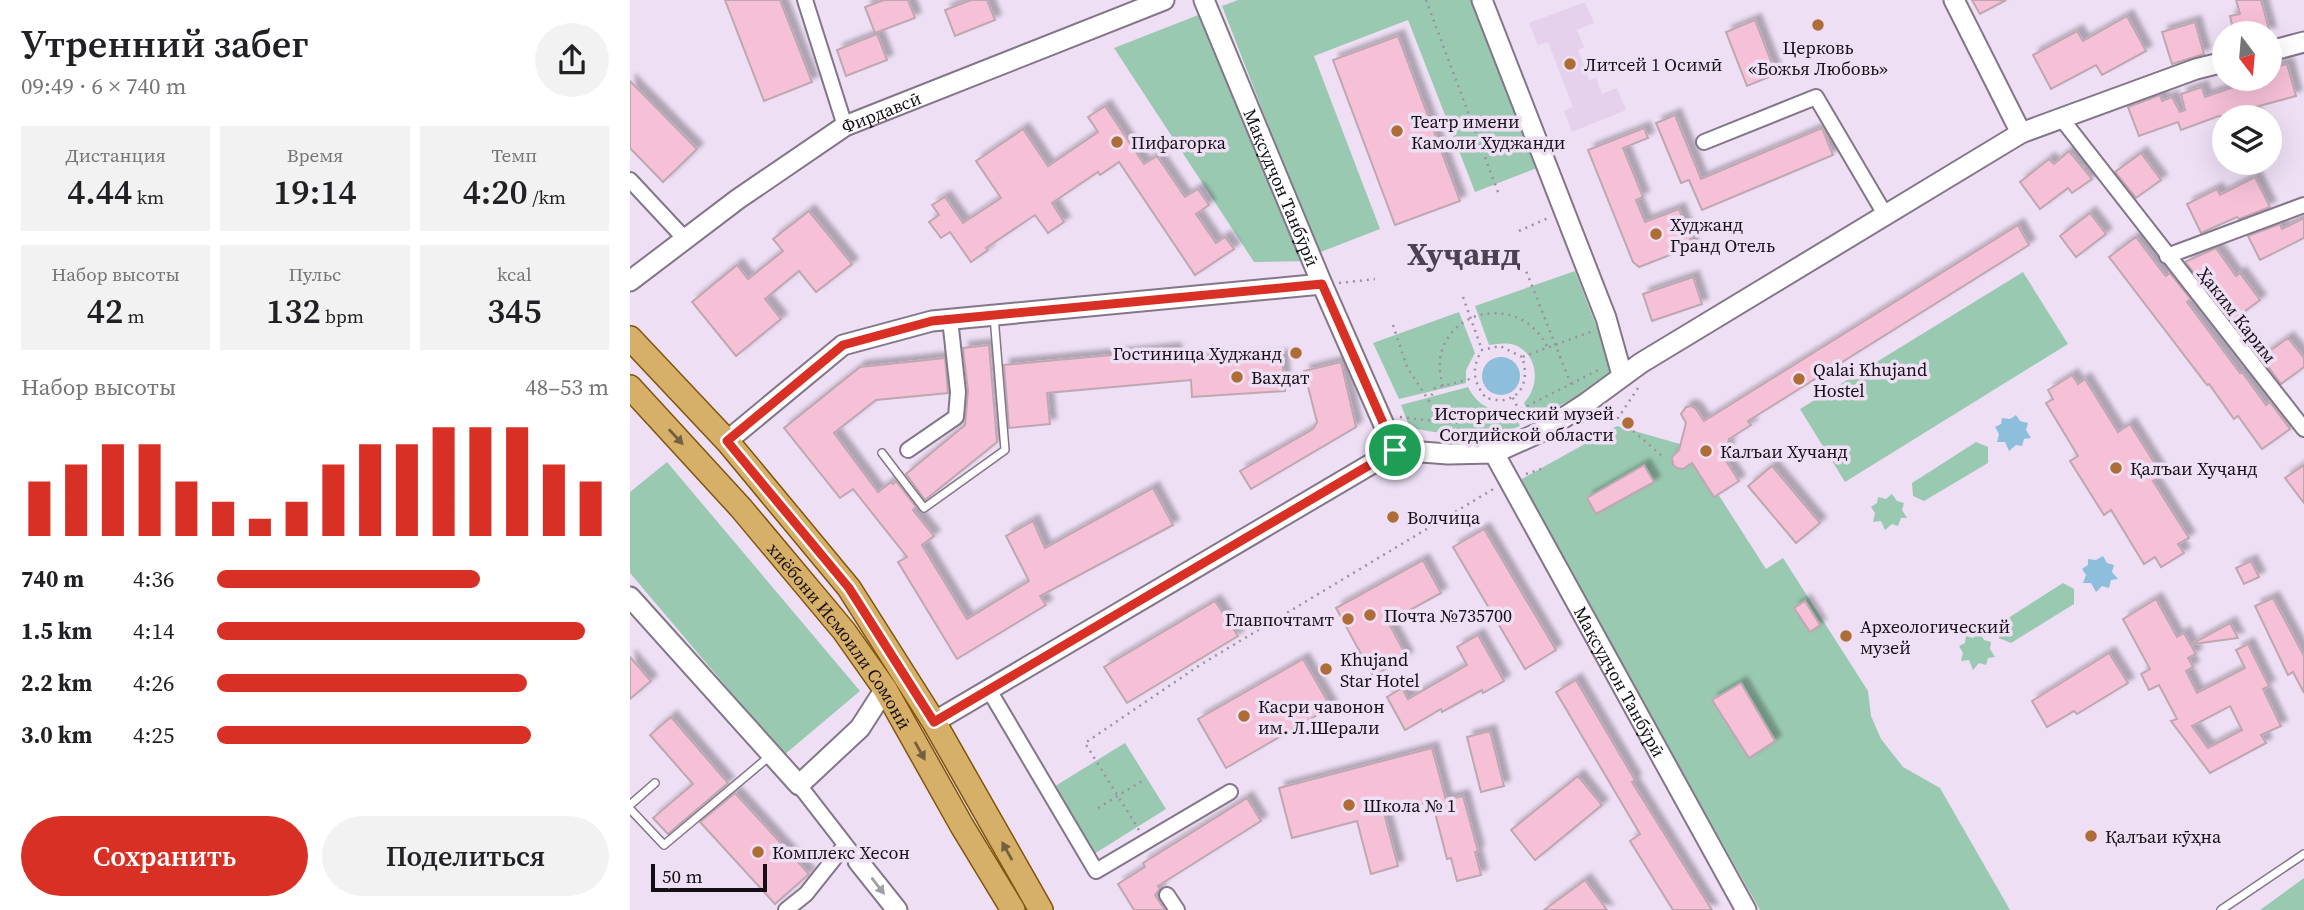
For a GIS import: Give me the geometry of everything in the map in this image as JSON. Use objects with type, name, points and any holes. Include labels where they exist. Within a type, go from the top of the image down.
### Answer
[{"type":"main road","points":[[630,338],[727,441],[849,588],[934,722],[1041,910]]},
{"type":"main road","points":[[631,388],[639,373],[658,369]]},
{"type":"main road","name":"хиёбони Исмоили Сомонӣ","points":[[631,388],[750,518],[844,631],[885,689],[1013,910]]},
{"type":"street","points":[[805,0],[845,126]]},
{"type":"street","name":"Фирдавсӣ","points":[[630,281],[738,199],[845,126],[1164,0]]},
{"type":"street","name":"Мақсудҷон Танбӯрӣ","points":[[1204,0],[1322,284],[1395,450]]},
{"type":"street","points":[[1482,0],[1606,318],[1622,375]]},
{"type":"street","points":[[1954,0],[2021,133]]},
{"type":"street","points":[[2282,48],[2304,42]]},
{"type":"street","points":[[934,722],[1395,450],[1448,454],[1494,453],[1531,436],[1585,404],[1641,363],[2021,133],[2212,65]]},
{"type":"street","points":[[1704,142],[1816,97],[1886,216]]},
{"type":"street","name":"Ҳаким Карим","points":[[2061,118],[2304,429]]},
{"type":"street","points":[[630,180],[685,239]]},
{"type":"street","name":"Ҳаким Карим","points":[[2167,256],[2304,205]]},
{"type":"street","points":[[727,441],[843,345],[932,321],[1322,284]]},
{"type":"street","points":[[908,450],[956,417],[958,392],[950,319]]},
{"type":"street","name":"Мақсудҷон Танбӯрӣ","points":[[1494,453],[1746,910]]},
{"type":"street","points":[[630,597],[799,785],[897,910]]},
{"type":"street","points":[[799,785],[860,728],[885,689]]},
{"type":"street","points":[[989,690],[1096,872],[1230,792]]},
{"type":"street","points":[[786,910],[806,894],[845,845]]},
{"type":"street","points":[[1167,895],[1177,910]]},
{"type":"lane","points":[[882,453],[924,508],[1005,450],[994,315]]},
{"type":"lane","points":[[655,783],[630,807],[664,845],[772,755]]},
{"type":"lane","points":[[2221,910],[2304,854]]},
{"type":"path","points":[[1426,0],[1498,192]]},
{"type":"path","points":[[1519,231],[1564,211]]},
{"type":"path","points":[[1527,271],[1571,384]]},
{"type":"path","points":[[1322,284],[1375,279]]},
{"type":"path","points":[[1463,297],[1482,350],[1474,368],[1477,388],[1486,398],[1505,400],[1512,397],[1525,382],[1527,371],[1522,357],[1500,346],[1482,350]]},
{"type":"path","points":[[1443,386],[1438,359],[1453,330],[1470,318],[1491,312],[1522,319],[1542,336],[1548,348]]},
{"type":"path","points":[[1393,325],[1407,367],[1441,421]]},
{"type":"path","points":[[1522,357],[1592,331],[1597,341]]},
{"type":"path","points":[[1394,417],[1464,424],[1501,419],[1602,368],[1605,363]]},
{"type":"path","points":[[1641,363],[1649,377],[1634,393],[1618,418],[1662,456]]},
{"type":"path","points":[[1429,401],[1435,388],[1474,378]]},
{"type":"path","points":[[1512,397],[1531,436]]},
{"type":"path","points":[[1146,842],[1085,743],[1200,665],[1508,479],[1541,469]]},
{"type":"path","points":[[1098,808],[1142,781]]},
{"type":"shaded area","name":"Литсей 1 Осимӣ","points":[[1585,2],[1594,23],[1577,30],[1584,47],[1578,50],[1589,80],[1596,78],[1602,94],[1617,88],[1626,110],[1572,132],[1564,111],[1573,107],[1548,42],[1538,45],[1529,23]]},
{"type":"green space","points":[[1238,0],[1477,0],[1542,166],[1475,192],[1408,20],[1314,56],[1380,229],[1318,253],[1222,6]]},
{"type":"green space","points":[[1211,10],[1312,261],[1254,262],[1114,48]]},
{"type":"green space","points":[[1575,271],[1610,362],[1610,375],[1606,380],[1532,421],[1524,403],[1534,381],[1535,373],[1530,358],[1525,351],[1514,345],[1489,345],[1475,306]]},
{"type":"green space","points":[[2023,272],[2068,344],[1845,482],[1800,409]]},
{"type":"green space","points":[[1459,312],[1475,353],[1466,370],[1466,383],[1399,399],[1373,343]]},
{"type":"green space","points":[[1468,387],[1486,407],[1512,409],[1520,426],[1479,436],[1410,428],[1401,405]]},
{"type":"green space","points":[[1617,426],[1680,444],[1714,497],[1718,494],[1766,569],[1783,558],[1868,691],[1871,716],[1881,739],[1903,767],[1940,788],[2010,910],[1760,910],[1518,481]]},
{"type":"green space","points":[[1976,442],[1988,447],[1988,463],[1924,501],[1913,496],[1912,483]]},
{"type":"green space","points":[[667,462],[860,691],[784,755],[630,573],[630,492]]},
{"type":"green space","points":[[1892,494],[1897,501],[1904,503],[1902,510],[1907,518],[1901,518],[1898,526],[1892,524],[1885,530],[1881,521],[1873,522],[1875,513],[1871,507],[1877,503],[1878,497],[1886,499]]},
{"type":"green space","points":[[2063,583],[2074,589],[2074,604],[2011,643],[1999,638],[1999,624]]},
{"type":"green space","points":[[1980,633],[1984,640],[1991,642],[1990,649],[1995,657],[1988,658],[1986,665],[1979,663],[1973,670],[1969,660],[1961,661],[1963,653],[1959,646],[1965,643],[1966,636],[1973,638]]},
{"type":"green space","points":[[1125,743],[1166,809],[1094,854],[1052,788]]},
{"type":"green space","points":[[2304,878],[2304,910],[2260,910]]},
{"type":"water","points":[[1501,357],[1515,362],[1520,376],[1515,390],[1501,395],[1487,390],[1482,376],[1487,362]]},
{"type":"water","points":[[2016,415],[2020,421],[2028,423],[2026,430],[2031,438],[2024,439],[2022,446],[2016,445],[2009,451],[2005,442],[1997,442],[1999,434],[1995,427],[2001,424],[2002,418],[2010,419]]},
{"type":"water","points":[[2103,556],[2107,563],[2114,565],[2112,572],[2118,579],[2111,580],[2109,588],[2102,586],[2096,592],[2091,583],[2083,583],[2086,575],[2082,569],[2088,565],[2088,559],[2096,560]]},
{"type":"building","points":[[725,0],[780,0],[812,82],[764,101]]},
{"type":"building","points":[[884,0],[908,0],[915,18],[875,33],[865,7]]},
{"type":"building","points":[[971,0],[987,0],[995,20],[955,36],[945,10]]},
{"type":"building","points":[[1972,0],[2006,0],[1980,14]]},
{"type":"building","points":[[2236,0],[2261,0],[2267,21],[2231,21],[2230,16],[2240,14]]},
{"type":"building","points":[[2127,16],[2146,51],[2102,75],[2096,65],[2051,89],[2033,55],[2077,31],[2083,41]]},
{"type":"building","points":[[1755,20],[1776,74],[1747,86],[1726,32]]},
{"type":"building","points":[[2195,22],[2204,54],[2172,64],[2162,32]]},
{"type":"building","points":[[877,34],[887,60],[846,76],[837,50]]},
{"type":"building","name":"Театр имени Камоли Худжанди","points":[[1398,36],[1460,201],[1395,225],[1333,60]]},
{"type":"building","points":[[2287,64],[2296,96],[2263,105],[2212,105],[2212,119],[2181,130],[2178,122],[2139,136],[2128,107],[2160,95],[2162,101],[2172,97],[2180,112],[2185,110],[2181,94],[2202,87],[2205,97],[2222,91],[2282,91],[2282,65]]},
{"type":"building","points":[[630,81],[697,149],[663,182],[630,148]]},
{"type":"building","points":[[1105,106],[1144,164],[1157,156],[1185,197],[1198,189],[1209,205],[1196,214],[1216,243],[1225,237],[1234,249],[1195,275],[1119,162],[1100,175],[1098,172],[1052,203],[1064,222],[1048,233],[1035,215],[986,248],[988,250],[971,262],[950,232],[941,238],[929,222],[939,215],[932,205],[945,197],[963,223],[1001,198],[976,161],[1023,129],[1048,166],[1098,132],[1088,117]]},
{"type":"building","points":[[1675,115],[1701,179],[1822,128],[1833,155],[1702,210],[1689,180],[1681,183],[1656,123]]},
{"type":"building","points":[[1644,128],[1648,138],[1623,148],[1643,197],[1636,200],[1645,222],[1679,209],[1693,246],[1639,267],[1633,262],[1588,150]]},
{"type":"building","points":[[2069,151],[2092,179],[2072,193],[2068,188],[2040,209],[2020,182],[2049,159],[2054,164]]},
{"type":"building","points":[[2141,153],[2161,180],[2136,198],[2115,172]]},
{"type":"building","points":[[2255,177],[2270,207],[2239,219],[2237,217],[2201,233],[2187,204],[2217,189],[2220,195]]},
{"type":"building","points":[[809,211],[852,264],[816,292],[799,271],[765,299],[781,319],[736,356],[692,302],[737,265],[748,279],[783,251],[773,239]]},
{"type":"building","points":[[2090,213],[2106,234],[2076,257],[2060,236]]},
{"type":"building","points":[[2304,218],[2304,238],[2260,260],[2248,236],[2280,224],[2282,229]]},
{"type":"building","points":[[2018,225],[2029,245],[1748,421],[1751,425],[1729,439],[1725,459],[1739,481],[1714,497],[1692,463],[1683,469],[1673,465],[1672,457],[1679,450],[1686,423],[1681,414],[1686,407],[1696,409],[1704,421]]},
{"type":"building","points":[[2136,237],[2164,274],[2166,276],[2170,273],[2191,299],[2187,302],[2240,373],[2242,372],[2266,405],[2270,402],[2290,429],[2262,449],[2238,416],[2234,419],[2109,257]]},
{"type":"building","points":[[2216,248],[2236,276],[2240,273],[2260,300],[2233,320],[2185,262]]},
{"type":"building","points":[[1693,277],[1702,304],[1652,321],[1643,294]]},
{"type":"building","points":[[2288,338],[2304,358],[2304,367],[2281,384],[2261,357]]},
{"type":"building","points":[[989,345],[997,442],[925,500],[906,474],[965,425],[968,391],[963,348]]},
{"type":"building","points":[[1175,349],[1176,363],[1282,356],[1285,391],[1192,397],[1191,380],[1047,393],[1050,424],[1009,428],[1004,365]]},
{"type":"building","points":[[945,358],[948,393],[876,400],[834,433],[878,492],[896,481],[916,507],[913,510],[934,536],[922,545],[967,619],[1029,581],[1006,536],[1033,521],[1045,548],[1153,488],[1173,525],[1040,596],[1046,605],[957,659],[898,562],[907,557],[853,489],[840,498],[784,428],[860,367]]},
{"type":"building","points":[[1341,362],[1356,427],[1251,489],[1240,471],[1313,429],[1317,422],[1304,371]]},
{"type":"building","name":"Қалъаи Хуҷанд","points":[[2072,375],[2078,384],[2085,379],[2118,432],[2130,424],[2162,475],[2153,481],[2189,538],[2178,544],[2184,553],[2161,567],[2155,557],[2144,564],[2111,510],[2104,515],[2070,461],[2078,456],[2046,403],[2053,399],[2048,390]]},
{"type":"building","points":[[1644,465],[1654,482],[1596,514],[1587,498]]},
{"type":"building","points":[[2304,465],[2304,503],[2285,478]]},
{"type":"building","points":[[1772,466],[1820,523],[1796,543],[1748,486]]},
{"type":"building","points":[[1484,529],[1556,650],[1525,669],[1453,547]]},
{"type":"building","name":"Почта №735700","points":[[1423,560],[1441,593],[1388,622],[1407,657],[1373,676],[1336,608]]},
{"type":"building","points":[[2251,561],[2259,577],[2244,584],[2236,568]]},
{"type":"building","points":[[2273,598],[2304,656],[2304,693],[2293,672],[2288,675],[2255,606]]},
{"type":"building","points":[[2156,599],[2177,637],[2184,633],[2196,654],[2188,658],[2193,667],[2186,671],[2197,693],[2245,668],[2236,650],[2248,644],[2269,686],[2263,689],[2281,726],[2261,735],[2266,743],[2210,773],[2171,721],[2177,719],[2159,685],[2149,690],[2141,674],[2150,669],[2123,619]],"holes":[[[2230,706],[2242,730],[2208,748],[2192,726]]]},
{"type":"building","points":[[1215,601],[1238,636],[1127,703],[1104,667]]},
{"type":"building","points":[[1805,601],[1820,625],[1810,632],[1794,608]]},
{"type":"building","points":[[2230,623],[2238,638],[2193,644],[2193,643]]},
{"type":"building","points":[[1478,635],[1504,681],[1442,712],[1441,709],[1405,730],[1387,697],[1402,688],[1408,699],[1467,665],[1457,647]]},
{"type":"building","points":[[2109,653],[2128,683],[2077,714],[2074,711],[2047,727],[2032,701]]},
{"type":"building","points":[[630,657],[651,681],[630,699]]},
{"type":"building","points":[[1303,659],[1331,707],[1226,768],[1198,719]]},
{"type":"building","points":[[1576,680],[1635,780],[1632,782],[1712,910],[1673,910],[1630,841],[1640,834],[1556,692]]},
{"type":"building","points":[[1741,683],[1775,741],[1749,758],[1712,700]]},
{"type":"building","points":[[671,717],[728,783],[668,834],[653,818],[693,784],[650,735]]},
{"type":"building","points":[[1490,731],[1504,786],[1481,792],[1467,737]]},
{"type":"building","name":"Школа № 1","points":[[1432,748],[1446,800],[1463,796],[1478,851],[1475,852],[1481,875],[1457,881],[1451,858],[1447,859],[1432,801],[1384,813],[1398,866],[1371,874],[1357,821],[1292,838],[1279,788]]},
{"type":"building","points":[[1578,776],[1602,805],[1535,860],[1511,830]]},
{"type":"building","name":"Комплекс Хесон","points":[[735,793],[809,874],[775,904],[700,822]]},
{"type":"building","points":[[1247,798],[1261,821],[1158,886],[1160,889],[1155,895],[1165,910],[1134,910],[1118,884],[1145,867],[1143,863]]},
{"type":"building","points":[[1585,880],[1607,910],[1544,910]]},
{"type":"place","name":"Церковь «Божья Любовь»","points":[[1818,25]]},
{"type":"place","name":"Литсей 1 Осимӣ","points":[[1570,64]]},
{"type":"place","name":"Театр имени Камоли Худжанди","points":[[1397,131]]},
{"type":"place","name":"Пифагорка","points":[[1117,142]]},
{"type":"place","name":"Худжанд Гранд Отель","points":[[1656,234]]},
{"type":"place","name":"Гостиница Худжанд","points":[[1296,353]]},
{"type":"place","name":"Вахдат","points":[[1237,377]]},
{"type":"place","name":"Qalai Khujand Hostel","points":[[1799,379]]},
{"type":"place","name":"Исторический музей Согдийской области","points":[[1628,423]]},
{"type":"place","name":"Калъаи Хучанд","points":[[1706,451]]},
{"type":"place","name":"Қалъаи Хуҷанд","points":[[2116,468]]},
{"type":"place","name":"Волчица","points":[[1393,517]]},
{"type":"place","name":"Почта №735700","points":[[1370,615]]},
{"type":"place","name":"Главпочтамт","points":[[1348,619]]},
{"type":"place","name":"Археологический музей","points":[[1846,636]]},
{"type":"place","name":"Khujand Star Hotel","points":[[1326,669]]},
{"type":"place","name":"Касри чавонон им. Л.Шерали","points":[[1244,716]]},
{"type":"place","name":"Школа № 1","points":[[1349,805]]},
{"type":"place","name":"Қалъаи кӯҳна","points":[[2091,836]]},
{"type":"place","name":"Комплекс Хесон","points":[[758,852]]},
{"type":"district","name":"Хуҷанд","points":[[1464,254]]},
{"type":"route","points":[[1322,284],[1395,450],[934,722],[849,588],[727,441],[843,345],[932,321],[1322,284]]}]
